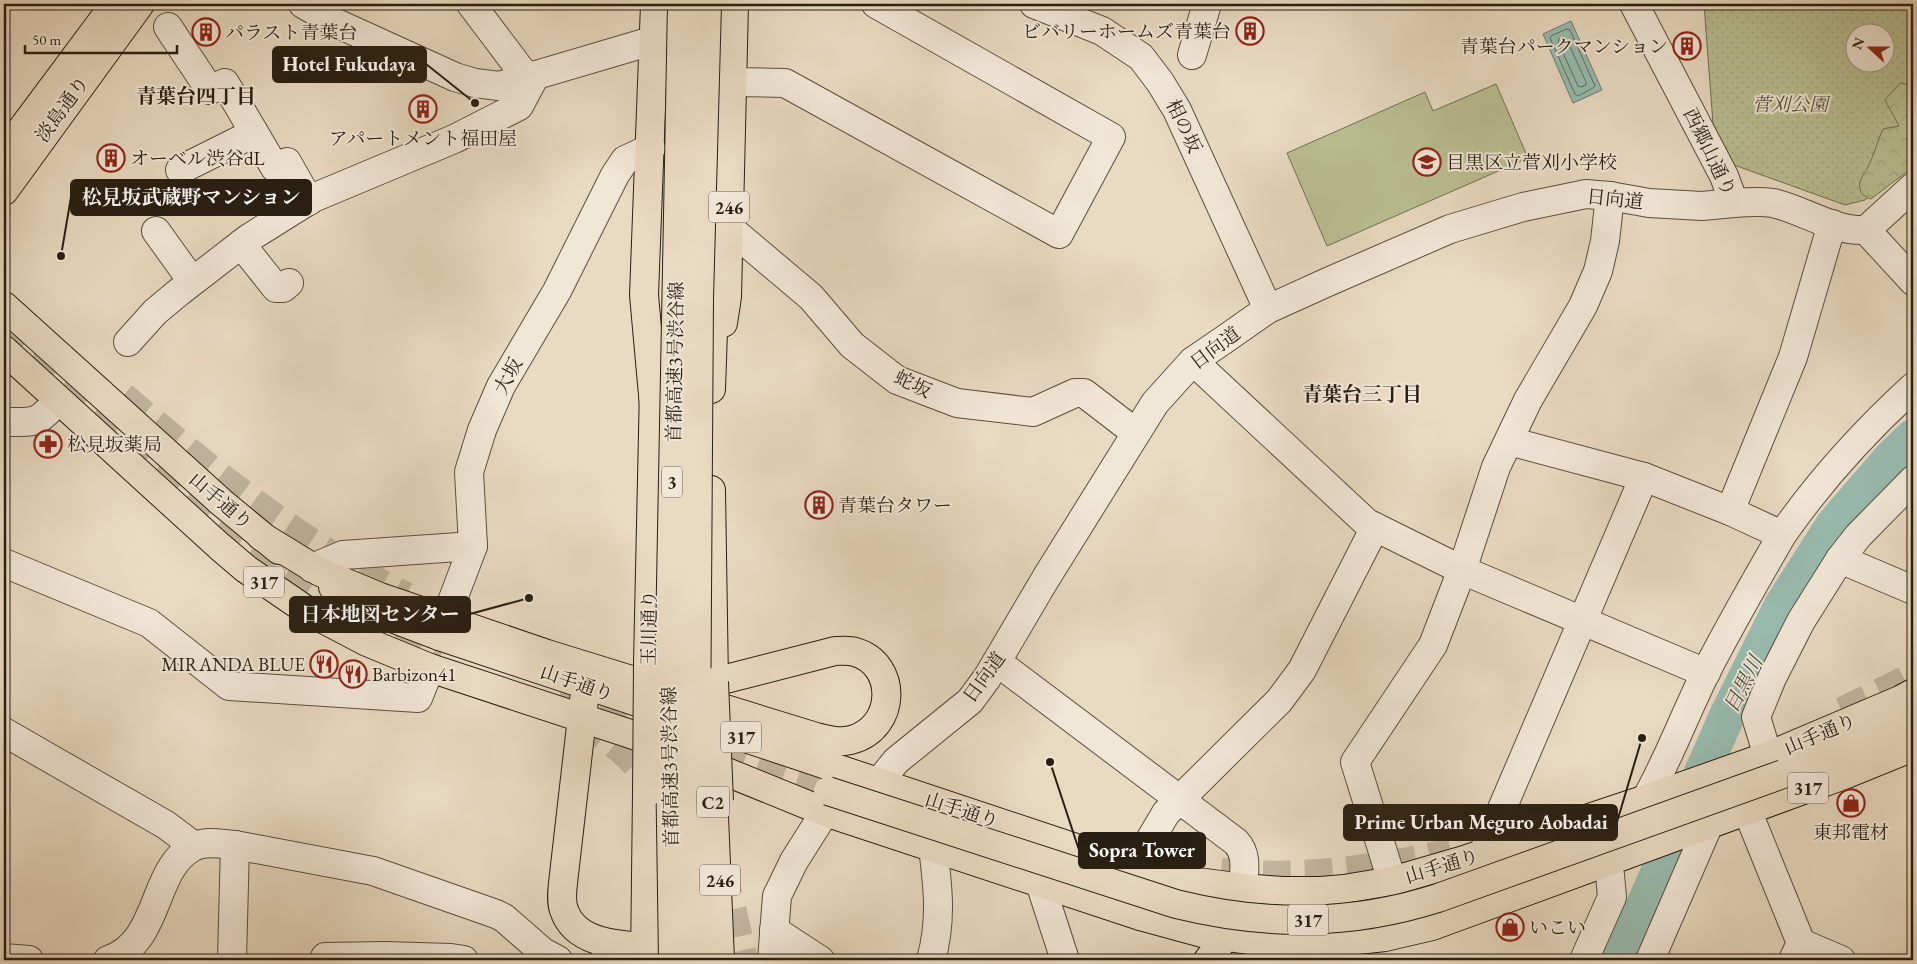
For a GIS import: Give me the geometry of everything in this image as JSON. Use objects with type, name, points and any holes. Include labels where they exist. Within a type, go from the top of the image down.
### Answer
[{"type":"main road","name":"淡島通り","points":[[4,153],[115,4]]},
{"type":"main road","name":"淡島通り","points":[[4,191],[140,4]]},
{"type":"main road","points":[[654,406],[644,295],[655,4]]},
{"type":"main road","name":"首都高速3号渋谷線","points":[[673,960],[669,690],[682,4]]},
{"type":"main road","name":"首都高速3号渋谷線","points":[[696,960],[699,299],[707,4]]},
{"type":"main road","name":"246","points":[[710,409],[727,298],[734,4]]},
{"type":"main road","name":"玉川通り","points":[[648,956],[648,663],[656,296]]},
{"type":"main road","name":"246","points":[[714,301],[710,409],[714,682],[720,800],[720,960]]},
{"type":"main road","name":"山手通り","points":[[4,306],[261,536],[346,595],[390,617],[442,628],[586,686],[1103,857],[1198,882],[1282,892],[1344,889],[1392,881],[1654,796],[1726,770],[1775,765],[1839,754],[1910,703]]},
{"type":"main road","name":"山手通り","points":[[4,350],[219,546],[268,585],[336,627],[430,668],[827,801]]},
{"type":"main road","points":[[586,686],[563,883],[564,909],[569,920],[577,929],[611,953],[648,956],[654,847],[660,605],[673,443]]},
{"type":"main road","points":[[261,536],[312,568],[442,628],[833,741],[850,740],[870,731],[878,723],[884,709],[886,696],[884,683],[874,662],[854,651],[836,651],[714,682]]},
{"type":"main road","name":"C2","points":[[697,644],[709,727],[720,960]]},
{"type":"main road","name":"317","points":[[1616,858],[1844,775],[1913,747]]},
{"type":"main road","name":"317","points":[[827,801],[1176,904],[1214,913],[1248,918],[1319,920],[1367,916],[1407,908],[1438,898],[1775,765]]},
{"type":"main road","points":[[827,801],[933,847],[1148,919],[1224,937],[1252,951],[1305,943],[1362,940],[1432,926],[1616,858]]},
{"type":"main road","points":[[1208,960],[1224,937],[1243,888]]},
{"type":"main road","points":[[1243,888],[1251,912],[1252,951]]},
{"type":"main road","name":"317","points":[[1286,959],[1362,940]]},
{"type":"street","points":[[303,4],[334,22],[455,77],[475,83],[499,86],[655,40]]},
{"type":"street","points":[[472,4],[523,73],[535,76]]},
{"type":"street","points":[[733,82],[786,83],[1059,234],[1111,137],[876,4]]},
{"type":"street","name":"相の坂","points":[[1034,4],[1102,31],[1141,58],[1160,82],[1178,110],[1268,309]]},
{"type":"street","points":[[1192,55],[1207,4]]},
{"type":"street","name":"西郷山通り","points":[[1634,4],[1724,176],[1734,203],[1772,203],[1832,224],[1850,229],[1866,230]]},
{"type":"street","points":[[168,27],[210,90],[225,82],[275,168],[286,162],[309,201]]},
{"type":"street","points":[[128,342],[155,312],[241,244],[309,201],[454,139],[520,106],[535,76]]},
{"type":"street","points":[[180,170],[254,133]]},
{"type":"street","name":"大坂","points":[[442,628],[473,546],[470,472],[482,430],[502,386],[557,291],[615,175],[625,160],[651,148]]},
{"type":"street","points":[[1913,187],[1866,230],[1913,281]]},
{"type":"street","name":"日向道","points":[[879,782],[904,754],[970,701],[997,662],[1155,403],[1193,361],[1268,309],[1450,229],[1523,207],[1586,194],[1649,203],[1702,206],[1734,203]]},
{"type":"street","points":[[1392,881],[1355,762],[1433,645],[1462,570],[1496,466],[1528,400],[1583,306],[1598,271],[1605,241],[1610,196]]},
{"type":"street","points":[[1730,511],[1793,357],[1832,224]]},
{"type":"street","name":"蛇坂","points":[[728,226],[811,297],[852,345],[897,380],[957,403],[1034,412],[1074,393],[1084,393],[1136,433]]},
{"type":"street","points":[[156,231],[192,282]]},
{"type":"street","points":[[241,244],[276,288],[283,288],[289,283]]},
{"type":"street","points":[[1193,361],[1367,523],[1462,570],[1706,673]]},
{"type":"street","points":[[1654,796],[1665,765],[1706,673],[1745,598],[1782,535],[1837,463],[1879,418],[1913,387]]},
{"type":"street","points":[[4,422],[35,422],[44,416],[58,400]]},
{"type":"street","points":[[1509,441],[1644,477],[1730,511],[1782,535]]},
{"type":"street","points":[[1482,853],[1644,477]]},
{"type":"street","points":[[1775,765],[1756,717],[1772,678],[1801,621],[1840,559],[1858,536],[1913,480]]},
{"type":"street","points":[[1141,867],[1150,840],[1166,813],[1179,798],[1280,701],[1302,670],[1375,527]]},
{"type":"street","points":[[312,568],[343,555],[473,546]]},
{"type":"street","points":[[1840,559],[1913,590]]},
{"type":"street","points":[[4,564],[149,623],[229,686],[418,698],[430,668]]},
{"type":"street","points":[[997,662],[1236,842],[1243,849],[1243,888]]},
{"type":"street","points":[[4,732],[166,824],[194,846]]},
{"type":"street","points":[[772,960],[777,896],[827,801]]},
{"type":"street","points":[[1747,810],[1797,952],[1841,960]]},
{"type":"street","points":[[1650,960],[1705,825]]},
{"type":"street","points":[[115,959],[138,940],[178,859],[194,846],[214,843],[235,845],[373,871],[496,914],[504,918],[543,952],[558,960]]},
{"type":"street","points":[[232,960],[235,845]]},
{"type":"street","points":[[931,960],[935,944],[939,899],[933,847]]},
{"type":"street","points":[[1584,960],[1612,897],[1610,875],[1616,858]]},
{"type":"street","points":[[1040,884],[1065,960]]},
{"type":"street","points":[[774,930],[820,960]]},
{"type":"street","points":[[325,960],[325,957],[452,958],[464,960]]},
{"type":"street","points":[[4,958],[28,960]]},
{"type":"green space","name":"菅刈公園","points":[[1704,4],[1913,4],[1913,163],[1865,200],[1845,205],[1734,165],[1713,124]]},
{"type":"green space","points":[[1900,83],[1913,85],[1913,167],[1871,199],[1861,193],[1860,182],[1883,129],[1899,126],[1885,100]]},
{"type":"green space","points":[[1496,84],[1528,158],[1327,246],[1287,153],[1425,92],[1433,111]]},
{"type":"water","points":[[1571,21],[1602,90],[1573,103],[1543,34]]},
{"type":"waterway","name":"目黒川","points":[[1620,960],[1726,718],[1781,607],[1834,524],[1891,458],[1913,437]]},
{"type":"tunnel","points":[[4,325],[154,462],[198,496]]},
{"type":"tunnel","points":[[123,396],[258,505],[330,554],[406,596]]},
{"type":"tunnel","points":[[186,498],[214,523],[274,569],[306,590],[371,627],[440,658]]},
{"type":"tunnel","points":[[1842,711],[1913,676]]},
{"type":"tunnel","points":[[561,691],[854,793]]},
{"type":"tunnel","points":[[580,721],[622,751],[657,790]]},
{"type":"tunnel","points":[[1221,872],[1279,875],[1308,874],[1366,868],[1451,852]]},
{"type":"tunnel","points":[[721,869],[744,960]]},
{"type":"tunnel","points":[[1229,960],[1279,940]]},
{"type":"place","name":"ビバリーホームズ青葉台","points":[[1250,31]]},
{"type":"place","name":"パラスト青葉台","points":[[206,32]]},
{"type":"place","name":"青葉台パークマンション","points":[[1687,46]]},
{"type":"place","name":"Hotel Fukudaya","points":[[475,103]]},
{"type":"place","name":"アパートメント福田屋","points":[[423,109]]},
{"type":"place","name":"オーベル渋谷dL","points":[[111,158]]},
{"type":"place","name":"目黒区立菅刈小学校","points":[[1427,162]]},
{"type":"place","name":"松見坂武蔵野マンション","points":[[61,256]]},
{"type":"place","name":"松見坂薬局","points":[[48,444]]},
{"type":"place","name":"青葉台タワー","points":[[819,505]]},
{"type":"place","name":"日本地図センター","points":[[529,598]]},
{"type":"place","name":"MIRANDA BLUE","points":[[324,664]]},
{"type":"place","name":"Barbizon41","points":[[353,674]]},
{"type":"place","name":"Prime Urban Meguro Aobadai","points":[[1642,738]]},
{"type":"place","name":"Sopra Tower","points":[[1050,762]]},
{"type":"place","name":"東邦電材","points":[[1851,803]]},
{"type":"place","name":"いこい","points":[[1510,927]]},
{"type":"district","name":"青葉台四丁目","points":[[196,96]]},
{"type":"district","name":"青葉台三丁目","points":[[1362,394]]}]
